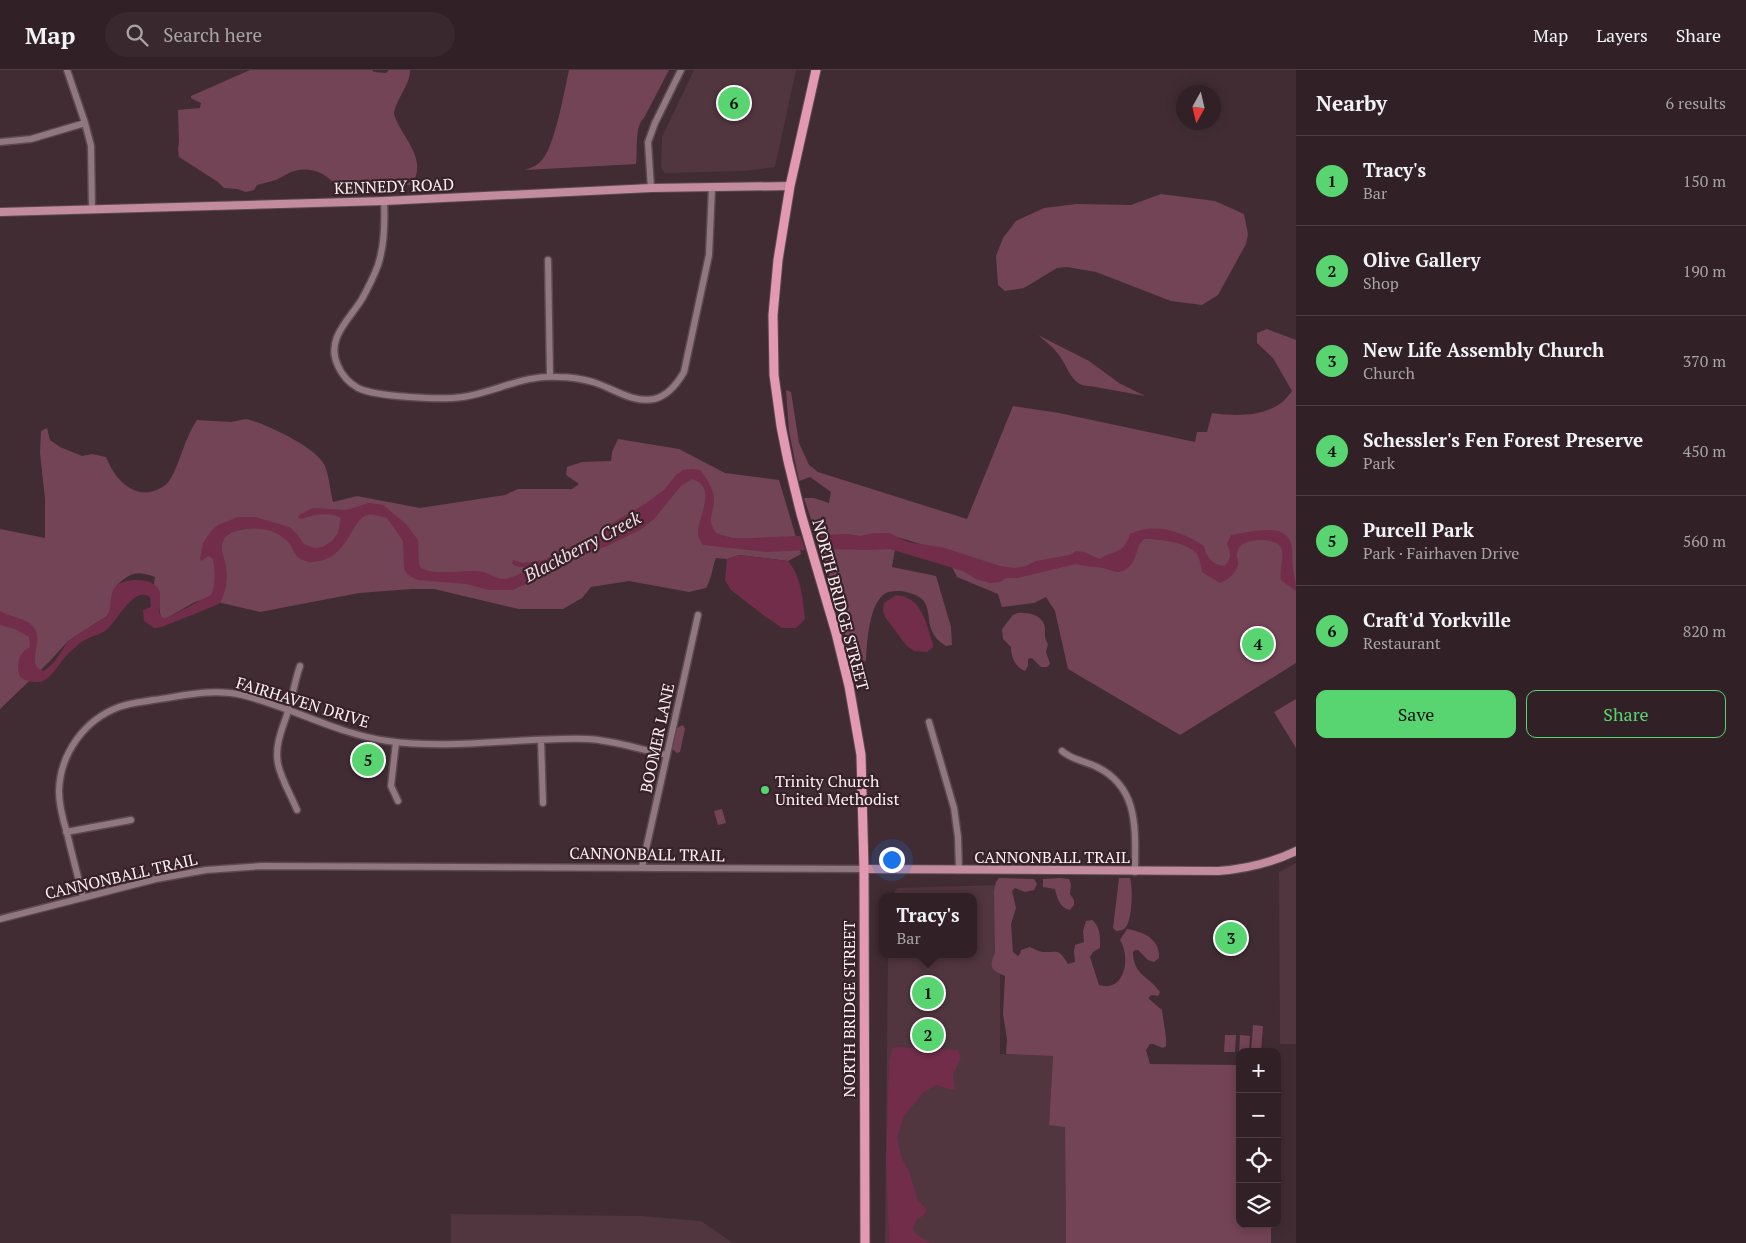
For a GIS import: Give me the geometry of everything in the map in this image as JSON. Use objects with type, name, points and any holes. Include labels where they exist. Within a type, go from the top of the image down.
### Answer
[{"type":"highway","name":"NORTH BRIDGE STREET","points":[[816,70],[790,186],[778,260],[773,315],[774,375],[781,426],[801,514],[836,633],[849,686],[861,755],[864,869],[865,1243]]},
{"type":"main road","name":"KENNEDY ROAD","points":[[0,212],[384,201],[651,188],[790,186]]},
{"type":"main road","name":"CANNONBALL TRAIL","points":[[864,869],[1218,872],[1237,870],[1273,861],[1296,851]]},
{"type":"street","points":[[67,70],[86,123],[91,146],[92,208]]},
{"type":"street","points":[[651,188],[648,142],[654,123],[681,70]]},
{"type":"street","points":[[0,142],[31,139],[86,123]]},
{"type":"street","points":[[384,201],[384,236],[378,264],[368,288],[339,331],[335,344],[337,364],[344,377],[357,387],[370,392],[446,398],[473,395],[515,382],[550,377],[591,381],[623,395],[638,399],[659,397],[675,386],[684,372],[709,254],[712,188]]},
{"type":"street","points":[[548,260],[550,377]]},
{"type":"street","name":"BOOMER LANE","points":[[642,867],[698,615]]},
{"type":"street","points":[[297,810],[281,774],[277,758],[279,738],[300,666]]},
{"type":"street","name":"FAIRHAVEN DRIVE","points":[[83,898],[62,814],[59,791],[61,774],[66,759],[83,731],[98,717],[108,711],[128,704],[210,692],[243,696],[350,733],[396,742],[426,744],[590,739],[667,755]]},
{"type":"street","points":[[929,722],[954,808],[958,836],[959,870]]},
{"type":"street","points":[[541,740],[543,804]]},
{"type":"street","points":[[396,742],[391,786],[398,801]]},
{"type":"street","points":[[1062,751],[1075,759],[1097,766],[1117,782],[1125,793],[1133,810],[1135,872]]},
{"type":"street","points":[[66,832],[131,820]]},
{"type":"street","name":"CANNONBALL TRAIL","points":[[0,919],[156,879],[206,870],[262,866],[864,869]]},
{"type":"shaded area","points":[[250,70],[372,70],[374,72],[386,73],[389,70],[410,70],[408,81],[397,103],[394,114],[416,157],[416,175],[411,185],[342,187],[336,186],[323,174],[306,169],[257,185],[254,190],[246,192],[224,188],[218,182],[179,157],[178,110],[200,108],[201,103],[191,98],[191,96]]},
{"type":"shaded area","points":[[569,70],[669,70],[639,127],[636,164],[525,170],[538,164],[547,153],[558,118]]},
{"type":"shaded area","points":[[694,70],[796,70],[775,167],[744,171],[665,173],[661,168],[662,137]]},
{"type":"shaded area","points":[[1161,194],[1215,201],[1244,214],[1248,234],[1246,244],[1218,295],[1202,305],[1171,301],[1096,272],[1067,267],[1057,268],[1024,288],[1005,291],[998,285],[996,256],[1003,238],[1016,221],[1044,208],[1077,204],[1131,205]]},
{"type":"shaded area","points":[[1267,329],[1296,340],[1296,663],[1180,735],[1068,669],[1055,611],[1046,597],[1034,603],[1002,607],[998,594],[957,577],[944,551],[897,537],[892,567],[936,576],[951,627],[952,645],[946,646],[934,635],[926,606],[921,598],[904,591],[889,592],[880,598],[872,613],[866,660],[861,665],[853,664],[824,558],[804,498],[814,498],[829,503],[831,492],[810,477],[799,481],[789,431],[786,390],[791,392],[799,443],[809,465],[818,472],[967,519],[1013,406],[1059,413],[1195,442],[1197,432],[1207,432],[1212,413],[1237,415],[1263,412],[1280,404],[1292,391],[1273,358],[1257,343],[1257,333]]},
{"type":"shaded area","points":[[1038,335],[1089,361],[1119,383],[1145,396],[1079,383],[1071,375],[1057,352]]},
{"type":"shaded area","points":[[246,419],[265,425],[289,437],[319,457],[326,468],[333,502],[357,496],[420,508],[505,495],[518,489],[572,489],[579,484],[566,475],[567,467],[582,462],[611,461],[612,452],[618,439],[679,449],[725,473],[779,480],[801,554],[788,561],[739,555],[727,559],[716,558],[706,588],[689,592],[629,581],[591,587],[582,598],[563,609],[519,609],[434,589],[412,589],[359,593],[260,612],[205,599],[195,602],[165,619],[161,617],[160,613],[159,596],[154,585],[155,577],[138,573],[125,578],[116,586],[110,612],[107,616],[68,641],[0,709],[0,529],[45,538],[45,499],[40,453],[41,431],[47,428],[50,440],[60,447],[82,456],[92,454],[106,457],[121,482],[136,491],[150,492],[159,489],[170,480],[197,420],[231,422]]},
{"type":"shaded area","points":[[1018,613],[1035,615],[1042,620],[1048,644],[1046,652],[1050,664],[1047,667],[1041,667],[1032,658],[1028,659],[1028,666],[1025,671],[1014,661],[1011,647],[1003,639],[1002,629],[1013,615]]},
{"type":"shaded area","points":[[1296,699],[1296,748],[1274,712]]},
{"type":"shaded area","points":[[683,725],[685,729],[680,752],[677,753],[672,749],[677,728]]},
{"type":"shaded area","points":[[369,751],[374,751],[377,755],[377,764],[362,771],[356,762]]},
{"type":"shaded area","points":[[722,809],[726,823],[718,825],[714,811]]},
{"type":"shaded area","points":[[1296,863],[1296,1044],[1280,1044],[1279,872]]},
{"type":"shaded area","points":[[999,878],[1034,879],[1037,884],[1034,890],[1025,892],[1015,888],[1012,891],[1016,908],[1011,924],[1013,952],[1018,956],[1021,950],[1030,947],[1042,952],[1060,953],[1068,964],[1075,962],[1075,945],[1084,942],[1083,931],[1086,921],[1092,920],[1098,929],[1100,948],[1093,952],[1090,957],[1099,985],[1108,986],[1115,984],[1123,972],[1125,955],[1120,940],[1127,929],[1145,934],[1154,941],[1159,951],[1159,958],[1154,962],[1148,960],[1138,950],[1133,952],[1139,971],[1160,992],[1158,996],[1152,995],[1149,999],[1162,1010],[1166,1046],[1163,1048],[1150,1044],[1146,1050],[1150,1064],[1236,1065],[1236,1228],[1271,1228],[1271,1243],[1066,1243],[1065,1127],[1049,1125],[1053,1056],[1006,1054],[1007,1039],[1003,1014],[1005,976],[992,968],[995,953],[994,891]]},
{"type":"shaded area","points":[[1119,878],[1130,878],[1132,900],[1127,925],[1124,929],[1116,931],[1113,928]]},
{"type":"shaded area","points":[[1043,879],[1069,879],[1071,884],[1070,894],[1074,900],[1074,905],[1070,910],[1061,905],[1055,889],[1043,887]]},
{"type":"shaded area","points":[[1000,885],[1000,1054],[1053,1056],[1049,1125],[1065,1126],[1066,1243],[885,1243],[888,958],[977,958],[977,893],[894,893],[897,888]]},
{"type":"shaded area","points":[[1253,1025],[1263,1026],[1261,1048],[1251,1048]]},
{"type":"shaded area","points":[[1225,1035],[1236,1035],[1235,1052],[1224,1052]]},
{"type":"shaded area","points":[[1240,1035],[1250,1036],[1249,1048],[1239,1048]]},
{"type":"shaded area","points":[[451,1214],[641,1216],[701,1221],[733,1243],[451,1243]]},
{"type":"water","name":"Blackberry Creek","points":[[683,470],[700,470],[713,491],[714,504],[711,524],[713,528],[716,533],[732,538],[847,534],[860,536],[874,533],[889,533],[908,542],[945,548],[1000,566],[1015,568],[1026,566],[1036,561],[1070,555],[1076,551],[1084,552],[1100,559],[1121,549],[1130,534],[1139,530],[1158,529],[1177,532],[1204,546],[1206,554],[1211,560],[1224,566],[1230,559],[1227,544],[1231,535],[1272,530],[1286,535],[1290,541],[1296,591],[1281,580],[1282,549],[1278,544],[1263,540],[1249,541],[1239,548],[1237,552],[1237,568],[1230,577],[1220,583],[1202,572],[1199,558],[1189,547],[1174,542],[1144,539],[1132,563],[1127,569],[1120,572],[1076,564],[990,583],[976,579],[963,571],[890,549],[827,549],[767,552],[703,545],[698,533],[705,503],[704,488],[700,483],[692,479],[681,486],[654,519],[640,530],[581,556],[559,569],[513,590],[489,590],[466,584],[418,580],[408,575],[404,569],[403,541],[387,518],[368,515],[362,518],[338,551],[330,557],[313,562],[300,558],[284,538],[274,532],[252,528],[232,533],[225,538],[222,545],[227,581],[219,604],[162,627],[154,628],[144,621],[143,610],[151,607],[150,597],[144,595],[137,596],[105,631],[81,643],[65,657],[50,676],[38,682],[20,677],[19,673],[19,660],[30,647],[29,637],[15,629],[0,625],[0,611],[32,625],[37,635],[36,665],[38,669],[44,671],[55,661],[68,641],[107,616],[112,593],[120,583],[139,580],[156,586],[160,594],[159,610],[161,616],[165,619],[211,595],[215,577],[213,559],[209,556],[201,561],[200,559],[203,543],[218,525],[238,517],[255,517],[289,527],[304,544],[315,548],[323,547],[333,540],[338,533],[341,518],[327,514],[302,519],[298,518],[299,515],[313,508],[346,510],[369,503],[383,505],[406,524],[418,540],[419,564],[421,568],[435,572],[476,571],[505,579],[527,571],[528,568],[515,566],[512,563],[513,560],[523,563],[544,560],[588,538],[601,534],[609,525],[645,504],[664,490],[676,475]]},
{"type":"water","points":[[739,555],[788,561],[799,581],[805,619],[796,628],[782,628],[731,590],[725,580],[727,559]]},
{"type":"water","points":[[896,595],[912,601],[922,612],[933,644],[933,647],[927,652],[914,651],[906,645],[885,617],[884,603]]},
{"type":"water","points":[[892,1048],[958,1050],[961,1058],[953,1075],[955,1089],[936,1085],[923,1093],[904,1116],[897,1138],[902,1159],[909,1171],[918,1200],[926,1209],[923,1216],[917,1219],[913,1229],[916,1234],[930,1243],[889,1243],[886,1162],[889,1061]]},
{"type":"pier","points":[[816,534],[821,551],[806,552],[800,535]]},
{"type":"place","name":"Craft'd Yorkville","points":[[734,103]]},
{"type":"place","name":"Schessler's Fen Forest Preserve","points":[[1258,644]]},
{"type":"place","name":"Purcell Park","points":[[368,760]]},
{"type":"place","name":"Trinity Church United Methodist","points":[[765,790]]},
{"type":"place","name":"New Life Assembly Church","points":[[1231,938]]},
{"type":"place","name":"Tracy's","points":[[928,993]]},
{"type":"place","name":"Olive Gallery","points":[[928,1035]]}]
